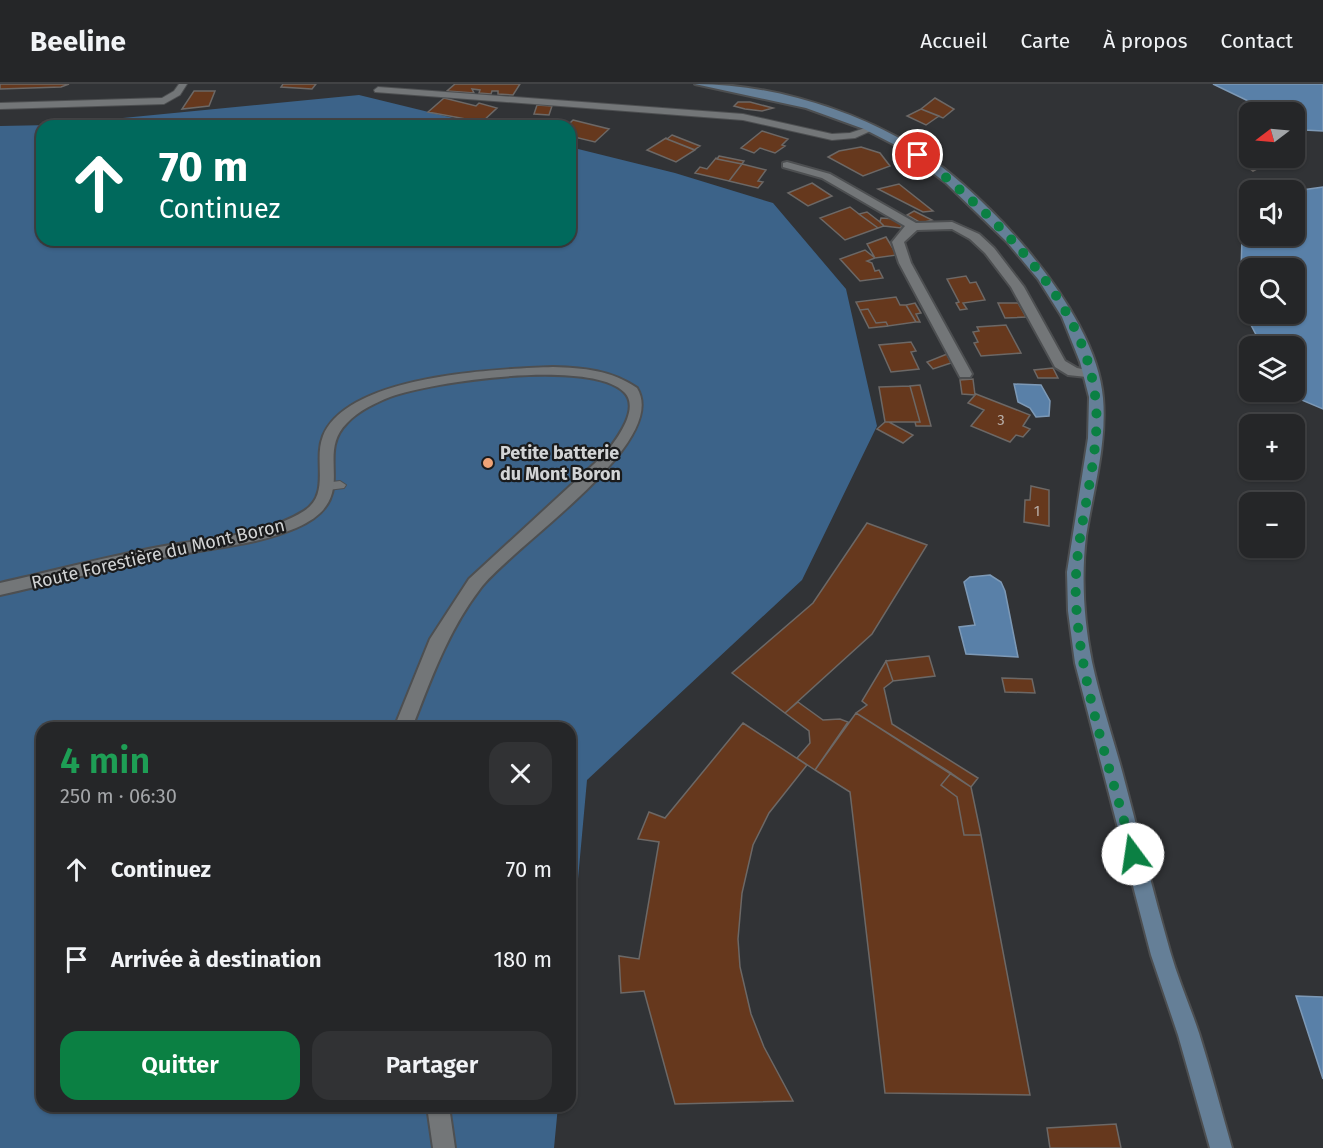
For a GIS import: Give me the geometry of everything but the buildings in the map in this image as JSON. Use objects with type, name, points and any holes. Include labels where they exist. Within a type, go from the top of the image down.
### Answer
[{"type":"main road","points":[[700,84],[811,105],[872,129],[903,145],[932,165],[992,220],[1038,269],[1071,318],[1096,394],[1096,436],[1076,559],[1077,615],[1095,710],[1161,955],[1189,1035],[1221,1148]]},
{"type":"street","points":[[787,165],[826,176],[913,226]]},
{"type":"street","points":[[965,374],[901,252],[898,242],[903,232],[913,226],[938,225],[959,228],[975,237],[1004,267],[1060,364],[1073,372],[1091,375]]},
{"type":"street","name":"Route Forestière du Mont Boron","points":[[0,589],[279,529],[313,514],[334,486],[327,447],[330,434],[348,413],[387,394],[458,380],[561,370],[616,379],[627,385],[634,395],[636,406],[630,428],[610,456],[475,584],[438,639],[405,722]]},
{"type":"street","points":[[439,1112],[444,1148]]},
{"type":"lane","points":[[0,106],[164,100],[177,93],[183,84]]},
{"type":"lane","points":[[378,90],[768,119],[832,137],[853,135],[872,129]]},
{"type":"shaded area","points":[[1213,84],[1323,84],[1323,131],[1305,130],[1305,102],[1250,102]]},
{"type":"shaded area","points":[[359,95],[461,120],[102,120]]},
{"type":"shaded area","points":[[36,125],[36,246],[576,246],[576,148],[675,173],[773,203],[846,289],[877,426],[802,580],[587,780],[576,901],[576,722],[36,722],[36,1112],[557,1112],[554,1148],[0,1148],[0,126]]},
{"type":"shaded area","points":[[1323,187],[1323,409],[1305,401],[1305,336],[1257,336],[1250,324],[1305,324],[1305,258],[1241,258],[1242,246],[1305,246],[1305,190]]},
{"type":"shaded area","points":[[1014,384],[1041,385],[1050,401],[1049,416],[1036,417],[1030,408],[1018,402]]},
{"type":"shaded area","points":[[990,575],[1001,582],[1005,591],[1018,657],[966,654],[959,627],[975,625],[964,582],[970,577]]},
{"type":"shaded area","points":[[1296,996],[1323,997],[1323,1079]]},
{"type":"place","name":"Petite batterie du Mont Boron","points":[[488,463]]},
{"type":"route","points":[[918,155],[957,187],[1038,269],[1071,318],[1080,340],[1096,394],[1097,415],[1096,436],[1076,559],[1077,615],[1084,663],[1095,710],[1133,854]]}]
